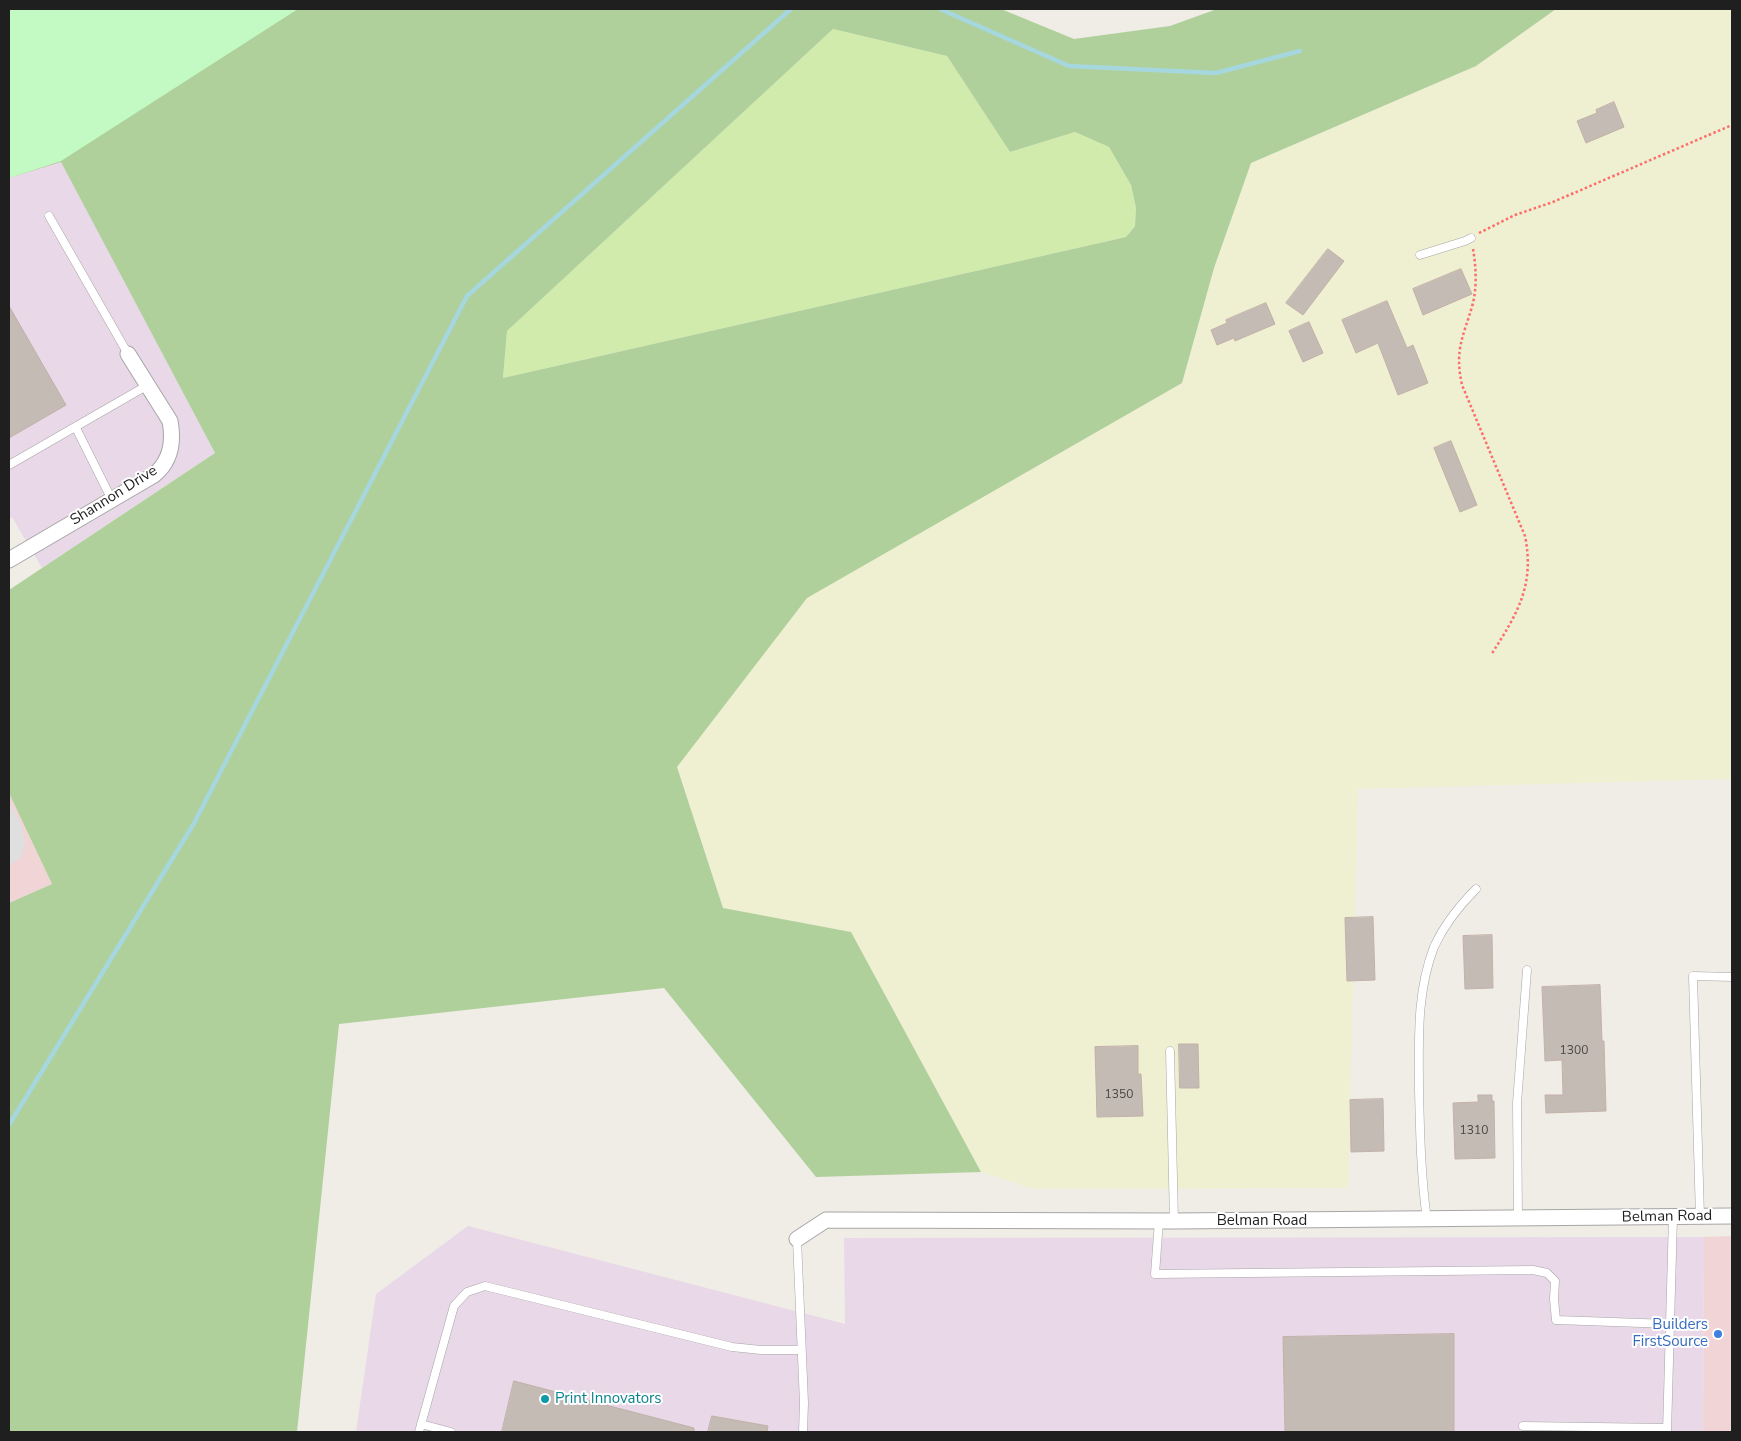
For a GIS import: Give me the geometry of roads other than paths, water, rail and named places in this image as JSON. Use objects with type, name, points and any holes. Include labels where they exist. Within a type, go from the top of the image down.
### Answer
[{"type":"street","name":"Shannon Drive","points":[[9,560],[154,476],[168,459],[172,447],[170,421],[128,354]]},
{"type":"street","name":"Belman Road","points":[[798,1239],[826,1220],[1427,1220],[1732,1216]]},
{"type":"lane","points":[[49,216],[128,354]]},
{"type":"lane","points":[[1420,255],[1471,238]]},
{"type":"lane","points":[[9,465],[148,385]]},
{"type":"lane","points":[[76,428],[112,500]]},
{"type":"lane","points":[[1427,1220],[1423,1190],[1420,1122],[1419,1032],[1421,1000],[1427,969],[1434,947],[1455,913],[1476,889]]},
{"type":"lane","points":[[1518,1219],[1517,1103],[1527,970]]},
{"type":"lane","points":[[1700,1217],[1693,976],[1732,977]]},
{"type":"lane","points":[[1170,1051],[1167,1221],[1155,1274],[1534,1270],[1547,1273],[1555,1281],[1556,1320],[1670,1324]]},
{"type":"lane","points":[[1523,1426],[1667,1430],[1673,1217]]},
{"type":"lane","points":[[798,1239],[804,1403],[803,1432]]},
{"type":"lane","points":[[451,1432],[420,1428],[454,1306],[467,1292],[485,1286],[732,1347],[761,1350],[801,1350]]},
{"type":"waterway","points":[[9,1125],[193,825],[467,296],[791,9]]},
{"type":"waterway","points":[[940,9],[1069,66],[1216,73],[1300,51]]},
{"type":"place","name":"Builders FirstSource","points":[[1718,1334]]},
{"type":"place","name":"Print Innovators","points":[[545,1399]]}]
